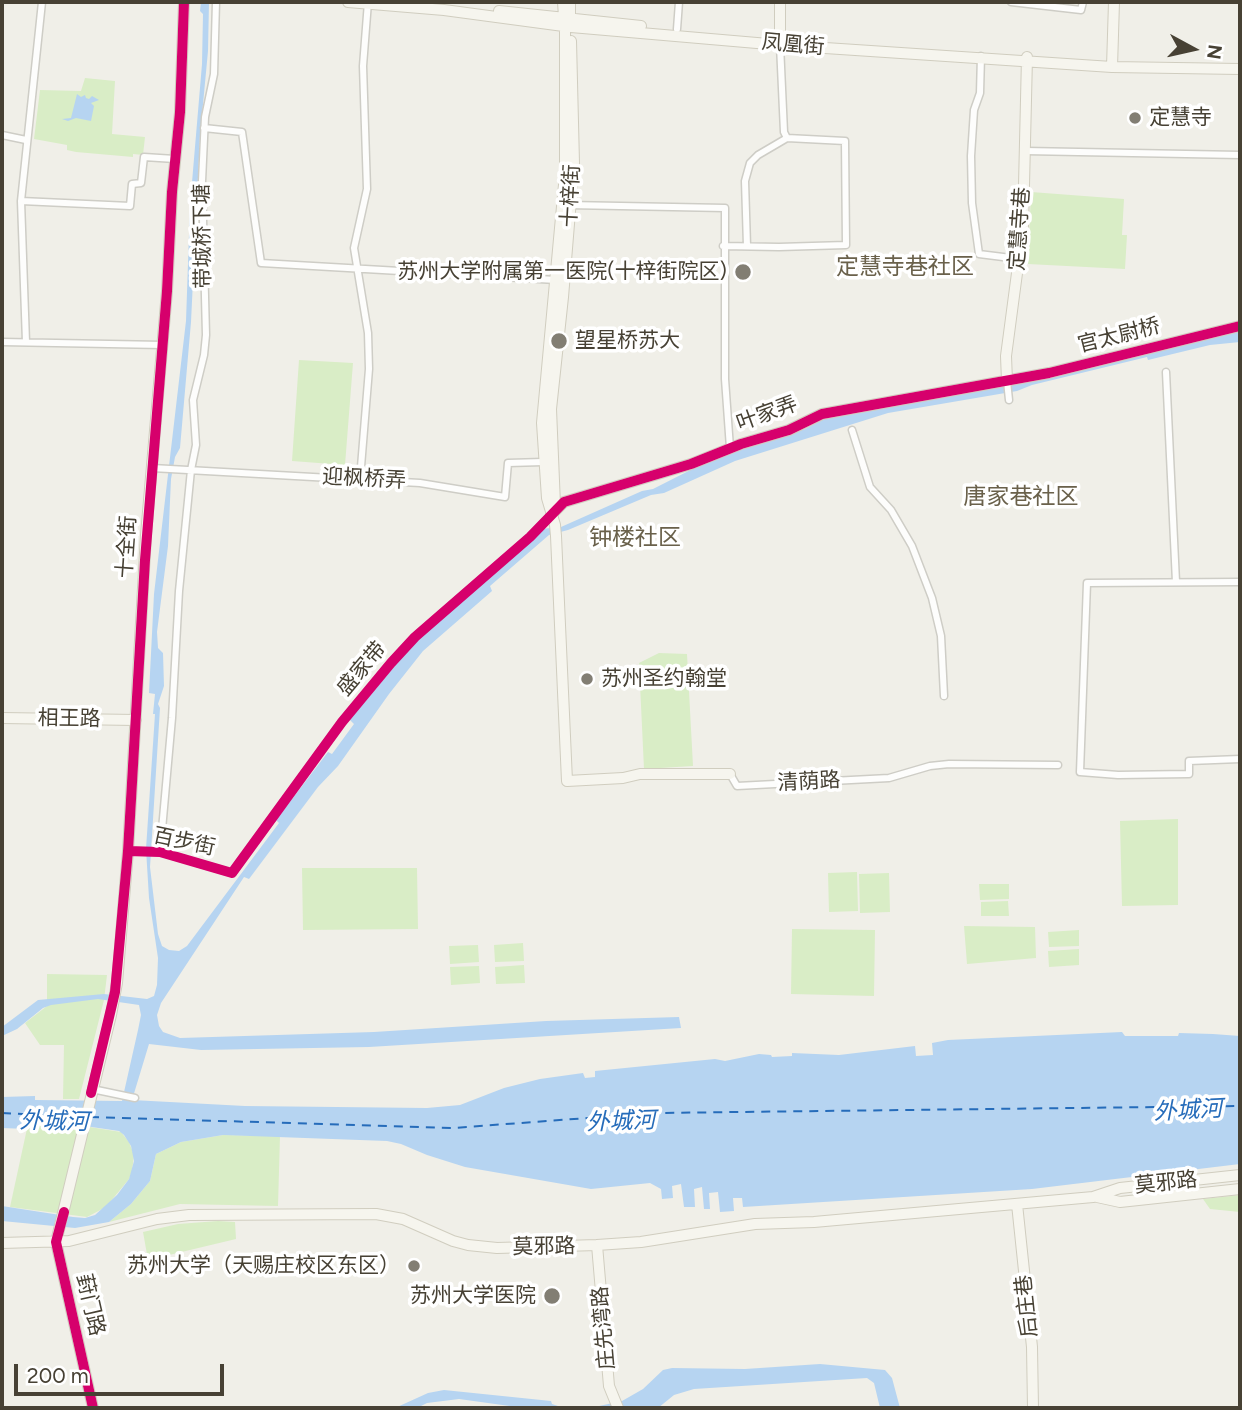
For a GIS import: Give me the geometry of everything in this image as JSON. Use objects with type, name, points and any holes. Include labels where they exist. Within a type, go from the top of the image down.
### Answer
[{"type":"main road","name":"十全街","points":[[83,1133],[114,997],[128,851],[152,468],[163,345],[174,159],[180,112],[184,2]]},
{"type":"main road","name":"凤凰街","points":[[348,2],[444,6]]},
{"type":"main road","name":"凤凰街","points":[[412,2],[567,22],[780,42],[1112,64],[1240,69]]},
{"type":"main road","name":"十梓街","points":[[563,2],[567,22]]},
{"type":"main road","name":"十梓街","points":[[567,781],[551,409],[567,205],[567,22],[570,2]]},
{"type":"main road","points":[[780,2],[780,42]]},
{"type":"main road","points":[[1112,64],[1114,2]]},
{"type":"main road","name":"凤凰街","points":[[567,22],[677,29],[780,42]]},
{"type":"main road","name":"定慧寺巷","points":[[1007,382],[1006,356],[1020,259],[1027,59]]},
{"type":"main road","name":"十梓街","points":[[554,526],[543,462],[544,402],[561,280]]},
{"type":"main road","name":"官太尉桥","points":[[1007,382],[1240,326]]},
{"type":"main road","name":"叶家弄","points":[[554,526],[564,502],[691,464],[730,448],[789,430],[822,414],[1007,382]]},
{"type":"main road","name":"相王路","points":[[2,718],[136,720]]},
{"type":"main road","name":"清荫路","points":[[567,781],[623,778],[640,774],[730,774]]},
{"type":"main road","name":"葑门路","points":[[83,1133],[56,1242],[93,1408]]},
{"type":"main road","name":"莫邪路","points":[[2,1243],[56,1242],[178,1216],[376,1214],[391,1216],[453,1241],[475,1246],[497,1248],[597,1245],[654,1240],[755,1224],[814,1222],[1093,1196],[1120,1188],[1240,1175]]},
{"type":"main road","name":"莫邪路","points":[[1093,1196],[1120,1202],[1240,1189]]},
{"type":"main road","name":"后庄巷","points":[[1017,1203],[1032,1347],[1033,1408]]},
{"type":"main road","name":"庄先湾路","points":[[597,1245],[610,1386],[616,1405]]},
{"type":"street","points":[[26,342],[21,201],[42,2]]},
{"type":"street","name":"带城桥下塘","points":[[160,852],[172,718],[179,591],[196,445],[193,400],[206,335],[205,246],[202,223],[204,128],[214,74],[216,2]]},
{"type":"street","points":[[360,479],[369,369],[368,333],[354,248],[367,189],[363,66],[367,2]]},
{"type":"street","points":[[677,29],[679,2]]},
{"type":"street","points":[[1011,2],[1082,10],[1083,2]]},
{"type":"street","points":[[780,42],[784,132],[787,138]]},
{"type":"street","points":[[981,56],[980,93],[974,110],[971,156],[972,203],[979,254],[1020,259]]},
{"type":"street","points":[[204,128],[242,132],[261,263],[561,280]]},
{"type":"street","points":[[2,135],[26,140]]},
{"type":"street","points":[[723,246],[747,246],[846,245],[845,141],[787,138],[758,155],[750,163],[746,181],[747,246]]},
{"type":"street","points":[[1025,150],[1240,155]]},
{"type":"street","points":[[21,201],[130,206],[132,184],[141,183],[144,157],[174,159]]},
{"type":"street","points":[[567,205],[725,208],[725,379],[730,448]]},
{"type":"street","points":[[2,342],[163,345]]},
{"type":"street","points":[[1166,372],[1176,582]]},
{"type":"street","name":"定慧寺巷","points":[[1007,382],[1009,397]]},
{"type":"street","points":[[852,430],[870,487],[891,510],[912,546],[932,598],[942,636],[944,696]]},
{"type":"street","name":"迎枫桥弄","points":[[152,468],[420,483],[505,498],[508,463],[543,462]]},
{"type":"street","name":"盛家带","points":[[232,873],[342,722],[415,637],[530,537],[554,526]]},
{"type":"street","points":[[1240,582],[1087,583],[1080,772],[1118,775],[1189,774],[1189,761],[1240,759]]},
{"type":"street","name":"清荫路","points":[[730,774],[737,786],[888,778],[930,766],[949,764],[1058,765]]},
{"type":"street","name":"百步街","points":[[128,851],[160,852],[232,873]]},
{"type":"street","points":[[92,1091],[135,1098]]},
{"type":"green space","points":[[85,78],[115,81],[112,134],[145,137],[143,155],[133,154],[133,157],[76,152],[67,150],[67,145],[34,139],[40,90],[81,91]]},
{"type":"green space","points":[[1031,192],[1124,199],[1122,235],[1127,235],[1125,269],[1028,264]]},
{"type":"green space","points":[[299,360],[353,363],[345,465],[292,461]]},
{"type":"green space","points":[[659,653],[687,654],[693,766],[644,769],[639,663]]},
{"type":"green space","points":[[1178,819],[1178,905],[1122,906],[1120,821]]},
{"type":"green space","points":[[302,868],[417,868],[418,929],[303,930]]},
{"type":"green space","points":[[857,872],[858,911],[829,912],[828,873]]},
{"type":"green space","points":[[889,873],[890,912],[860,913],[859,874]]},
{"type":"green space","points":[[979,884],[1009,884],[1009,899],[980,900]]},
{"type":"green space","points":[[1008,901],[1009,916],[981,916],[981,902]]},
{"type":"green space","points":[[964,926],[1035,927],[1036,958],[967,964]]},
{"type":"green space","points":[[792,929],[875,930],[874,996],[791,994]]},
{"type":"green space","points":[[1079,930],[1079,946],[1049,947],[1048,932]]},
{"type":"green space","points":[[523,943],[524,961],[495,962],[494,945]]},
{"type":"green space","points":[[478,945],[479,962],[450,964],[449,946]]},
{"type":"green space","points":[[1079,949],[1079,965],[1049,967],[1048,951]]},
{"type":"green space","points":[[524,965],[525,983],[496,984],[495,967]]},
{"type":"green space","points":[[479,966],[480,983],[451,985],[450,967]]},
{"type":"green space","points":[[47,974],[107,975],[104,1000],[79,1099],[63,1099],[64,1045],[40,1045],[25,1023],[47,1006]]},
{"type":"green space","points":[[28,1124],[77,1125],[121,1132],[134,1155],[129,1179],[106,1207],[87,1217],[10,1207]]},
{"type":"green space","points":[[223,1135],[280,1136],[278,1206],[180,1204],[109,1222],[131,1204],[150,1181],[156,1154],[181,1142]]},
{"type":"green space","points":[[1240,1195],[1240,1212],[1210,1209],[1203,1199]]},
{"type":"green space","points":[[235,1222],[236,1239],[148,1260],[143,1232],[178,1224]]},
{"type":"water","name":"外城河","points":[[201,2],[209,2],[208,51],[200,136],[191,322],[180,448],[175,457],[171,479],[168,546],[157,632],[158,648],[163,653],[164,686],[158,704],[160,708],[150,867],[158,934],[162,946],[169,950],[179,951],[187,946],[279,823],[276,820],[328,752],[332,754],[354,724],[348,718],[361,701],[364,703],[408,650],[435,624],[541,529],[561,527],[642,491],[653,489],[724,453],[805,429],[826,418],[1240,331],[1240,342],[1210,345],[1148,360],[1147,357],[1017,391],[888,413],[735,461],[664,493],[651,495],[568,530],[549,535],[490,586],[492,591],[423,651],[338,766],[318,787],[249,879],[244,877],[161,1003],[157,1015],[163,1032],[180,1038],[374,1032],[546,1021],[679,1017],[681,1028],[369,1047],[201,1050],[149,1044],[132,1100],[245,1106],[427,1108],[460,1105],[504,1088],[540,1079],[583,1073],[585,1078],[595,1077],[595,1071],[715,1059],[725,1061],[759,1054],[772,1057],[792,1056],[792,1053],[839,1055],[915,1046],[916,1056],[933,1055],[932,1043],[948,1040],[1122,1032],[1125,1036],[1213,1034],[1240,1036],[1240,1164],[1032,1189],[743,1207],[742,1198],[733,1198],[734,1211],[720,1212],[718,1192],[709,1193],[710,1209],[704,1209],[702,1187],[694,1189],[695,1207],[684,1207],[681,1184],[672,1186],[673,1198],[662,1199],[661,1189],[650,1183],[591,1189],[465,1167],[387,1141],[223,1135],[181,1142],[156,1154],[150,1181],[131,1204],[109,1222],[75,1228],[2,1221],[2,1206],[73,1217],[95,1215],[117,1195],[129,1179],[134,1161],[131,1146],[119,1131],[71,1124],[28,1124],[27,1129],[2,1128],[2,1097],[122,1101],[141,1015],[139,1005],[98,999],[51,1005],[43,1008],[17,1029],[2,1036],[2,1027],[38,1000],[104,994],[147,999],[154,996],[157,985],[158,958],[149,898],[146,849],[155,714],[155,694],[149,693],[154,594],[186,321],[190,206],[202,64]]},
{"type":"water","points":[[77,94],[99,100],[91,103],[94,106],[91,121],[62,119],[71,118]]},
{"type":"water","points":[[820,1364],[885,1370],[892,1378],[900,1408],[880,1408],[874,1383],[867,1378],[694,1389],[674,1395],[658,1408],[590,1408],[622,1401],[643,1389],[663,1370],[672,1368],[745,1369]]},
{"type":"water","points":[[444,1390],[551,1401],[561,1407],[586,1408],[524,1408],[459,1399],[427,1403],[417,1408],[395,1408],[428,1393]]},
{"type":"ferry route","points":[[90,1117],[453,1128],[655,1113],[1240,1106]]},
{"type":"ferry route","points":[[2,1113],[81,1117]]},
{"type":"cycle path","points":[[91,1093],[115,992],[128,851],[145,560],[180,112],[184,2]]},
{"type":"cycle path","points":[[128,851],[160,852],[232,873],[342,722],[391,663],[415,637],[530,537],[564,502],[691,464],[741,444],[789,430],[822,414],[1049,373],[1240,326]]},
{"type":"cycle path","points":[[64,1212],[56,1242],[93,1408]]},
{"type":"place","name":"定慧寺","points":[[1135,118]]},
{"type":"place","name":"苏州大学附属第一医院(十梓街院区)","points":[[743,272]]},
{"type":"place","name":"望星桥苏大","points":[[559,341]]},
{"type":"place","name":"苏州圣约翰堂","points":[[587,679]]},
{"type":"place","name":"苏州大学（天赐庄校区东区）","points":[[414,1266]]},
{"type":"place","name":"苏州大学医院","points":[[552,1296]]},
{"type":"district","name":"定慧寺巷社区","points":[[905,267]]},
{"type":"district","name":"唐家巷社区","points":[[1021,497]]},
{"type":"district","name":"钟楼社区","points":[[635,538]]}]
